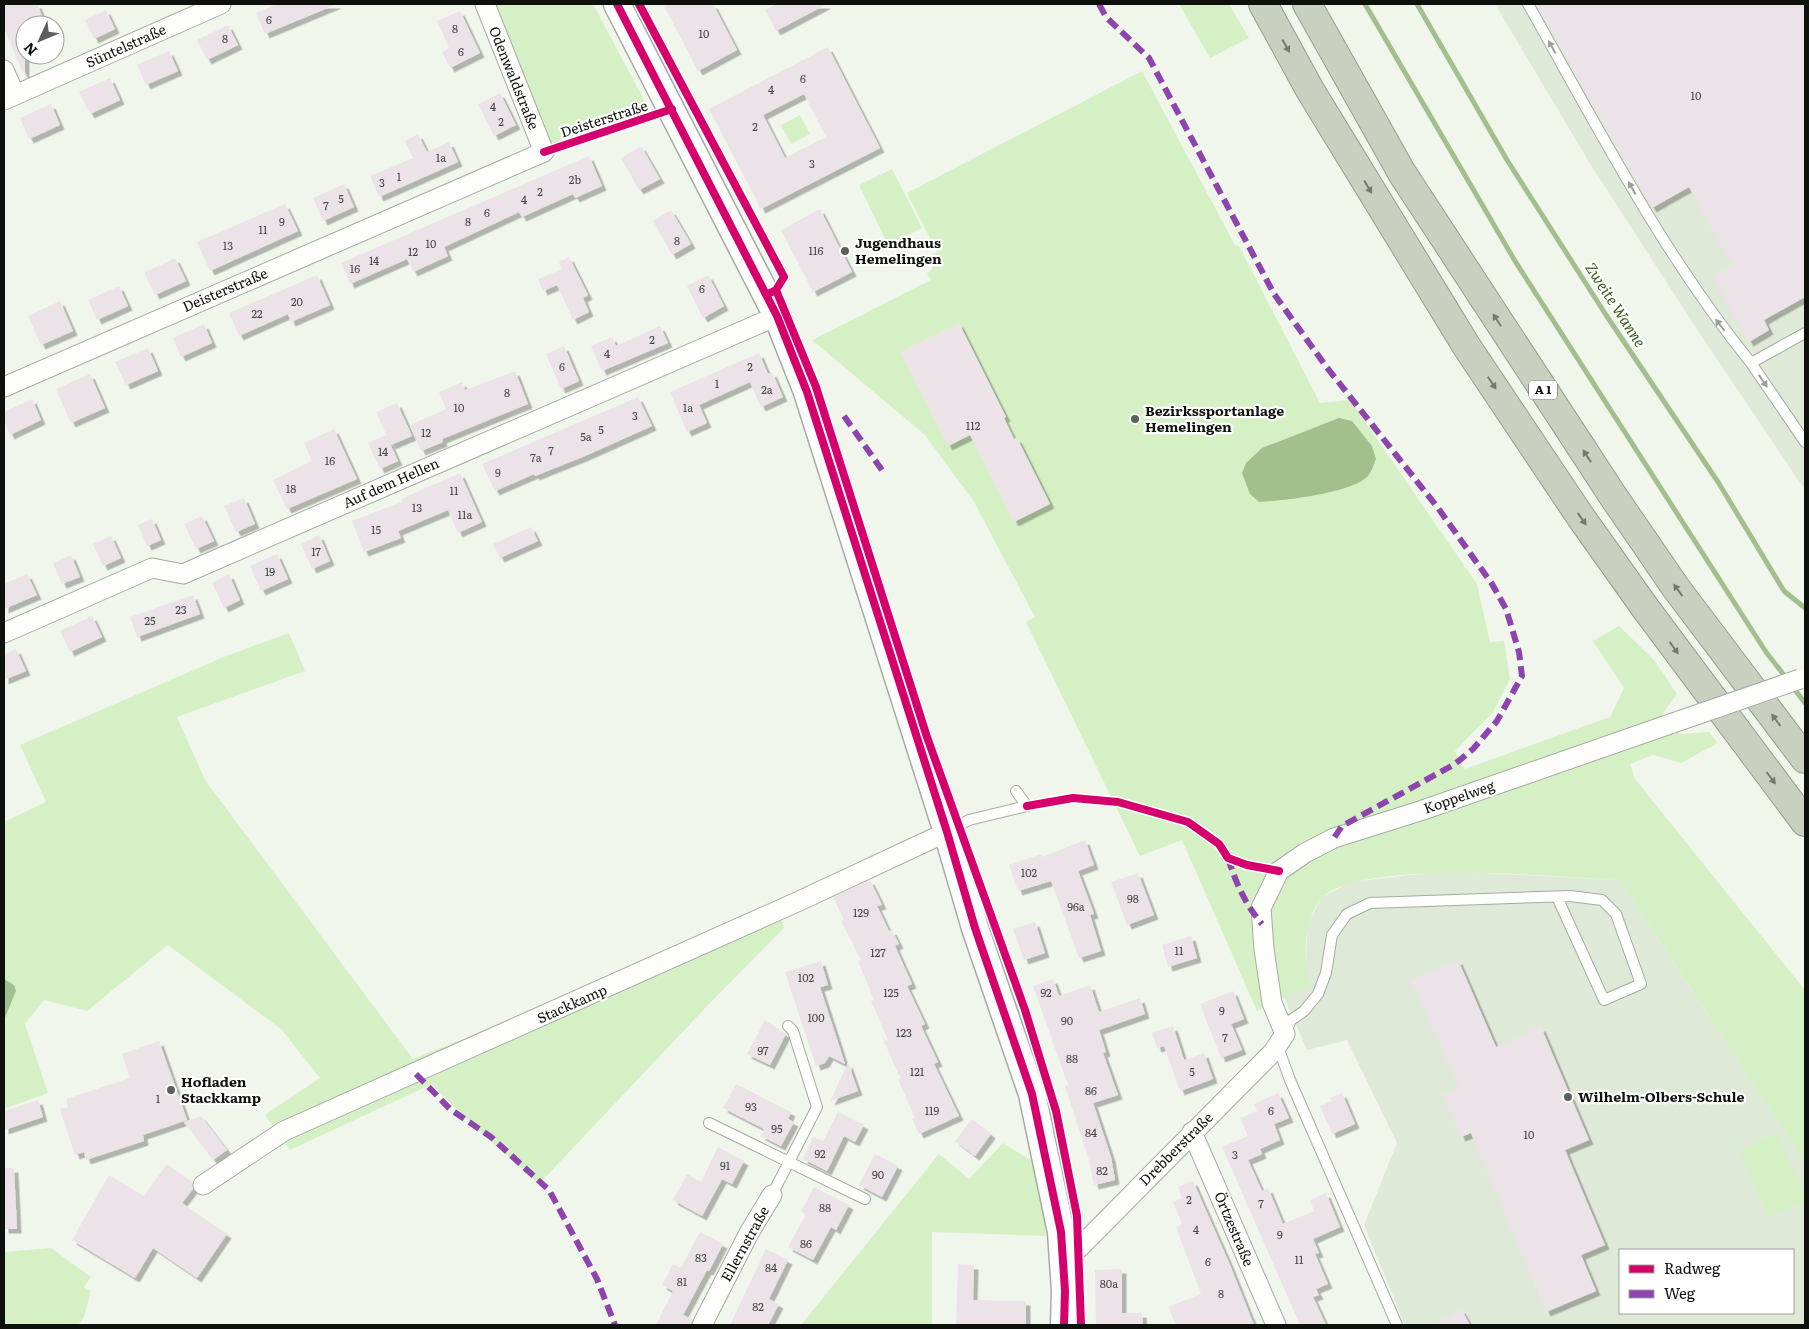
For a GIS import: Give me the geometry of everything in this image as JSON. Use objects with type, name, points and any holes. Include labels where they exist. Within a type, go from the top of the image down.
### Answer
[{"type":"highway","points":[[1263,4],[1320,106],[1472,354],[1580,516],[1646,609],[1805,822]]},
{"type":"highway","name":"A 1","points":[[1307,4],[1402,173],[1608,488],[1692,610],[1805,759]]},
{"type":"main road","points":[[617,4],[777,316],[807,392],[947,832],[975,928],[1032,1094],[1062,1232],[1064,1325]]},
{"type":"street","name":"Süntelstraße","points":[[9,98],[221,4]]},
{"type":"street","name":"Odenwaldstraße","points":[[485,4],[544,152]]},
{"type":"street","points":[[4,70],[9,98]]},
{"type":"street","name":"Deisterstraße","points":[[4,387],[544,152]]},
{"type":"street","name":"Auf dem Hellen","points":[[4,633],[152,568],[184,574],[777,316]]},
{"type":"street","name":"Koppelweg","points":[[1281,1040],[1272,1003],[1264,949],[1261,908],[1279,871],[1305,853],[1334,838],[1420,811],[1803,678]]},
{"type":"street","name":"Stackkamp","points":[[203,1185],[284,1131],[797,902],[947,832]]},
{"type":"street","name":"Drebberstraße","points":[[1063,1261],[1079,1248],[1281,1040]]},
{"type":"street","name":"Örtzestraße","points":[[1192,1132],[1276,1325]]},
{"type":"street","name":"Ellernstraße","points":[[702,1325],[749,1233],[772,1195]]},
{"type":"lane","points":[[1528,4],[1649,218],[1718,323],[1751,363],[1805,442]]},
{"type":"lane","points":[[1751,363],[1805,333]]},
{"type":"lane","points":[[947,832],[969,820],[1027,806],[1016,791]]},
{"type":"lane","points":[[1397,1325],[1290,1080],[1281,1040],[1291,1020],[1304,1011],[1318,994],[1326,973],[1332,935],[1347,914],[1370,904],[1557,897],[1602,900],[1616,914],[1641,984],[1604,1000],[1557,897]]},
{"type":"lane","name":"Ellernstraße","points":[[772,1195],[817,1107],[793,1031],[788,1026]]},
{"type":"lane","points":[[709,1122],[865,1199]]},
{"type":"shaded area","points":[[478,4],[593,4],[650,111],[543,156]]},
{"type":"shaded area","points":[[1179,4],[1229,4],[1249,38],[1210,58]]},
{"type":"shaded area","points":[[1495,4],[1805,4],[1805,490],[1700,334],[1589,162]]},
{"type":"shaded area","name":"Bezirkssportanlage Hemelingen","points":[[1142,71],[1235,245],[1239,246],[1320,403],[1350,400],[1477,584],[1490,642],[1504,641],[1510,679],[1493,712],[1455,751],[1465,769],[1610,717],[1624,688],[1593,641],[1619,626],[1655,661],[1677,694],[1662,715],[1679,734],[1709,732],[1718,743],[1681,763],[1653,755],[1630,764],[1635,779],[1805,990],[1805,1163],[1620,880],[1510,874],[1418,874],[1377,878],[1344,886],[1322,898],[1311,916],[1306,940],[1306,965],[1310,985],[1257,1011],[1182,840],[1140,856],[1026,622],[1035,617],[974,502],[925,435],[812,340],[931,280],[927,273],[933,269],[928,256],[937,252],[907,193]]},
{"type":"shaded area","points":[[800,115],[810,134],[791,144],[781,125]]},
{"type":"shaded area","points":[[892,169],[922,228],[888,245],[859,185]]},
{"type":"shaded area","points":[[1339,418],[1352,421],[1372,446],[1376,459],[1367,477],[1347,488],[1299,498],[1259,502],[1250,494],[1242,473],[1246,463],[1262,448]]},
{"type":"shaded area","points":[[289,633],[305,671],[177,717],[205,780],[413,1059],[780,914],[784,928],[708,1005],[539,1184],[471,1123],[432,1084],[290,1150],[265,1115],[320,1078],[281,1029],[168,945],[87,1011],[44,1000],[25,1024],[48,1093],[4,1109],[4,822],[46,802],[20,745],[226,656]]},
{"type":"shaded area","name":"Wilhelm-Olbers-Schule","points":[[1446,871],[1620,880],[1805,1163],[1805,1325],[1405,1325],[1364,1225],[1397,1143],[1347,1040],[1307,1050],[1284,997],[1309,985],[1305,972],[1308,924],[1321,898],[1350,882]]},
{"type":"shaded area","points":[[4,979],[14,985],[16,991],[4,1020]]},
{"type":"shaded area","points":[[1778,1133],[1805,1196],[1805,1201],[1768,1217],[1739,1150]]},
{"type":"shaded area","points":[[1003,1143],[1037,1164],[1042,1186],[1046,1236],[932,1232],[932,1325],[801,1325],[939,1154],[969,1179]]},
{"type":"shaded area","points":[[51,1248],[91,1277],[84,1287],[91,1291],[84,1317],[78,1325],[4,1325],[4,1252]]},
{"type":"building","points":[[4,4],[37,4],[42,15],[15,15],[15,54],[4,28]]},
{"type":"building","points":[[277,4],[337,4],[265,34],[256,13]]},
{"type":"building","points":[[663,4],[713,4],[737,50],[698,71]]},
{"type":"building","points":[[777,4],[827,4],[776,31],[765,10]]},
{"type":"building","points":[[1536,4],[1805,4],[1805,297],[1764,320],[1769,330],[1749,342],[1712,276],[1732,265],[1689,187],[1652,208]]},
{"type":"building","points":[[106,10],[115,29],[94,39],[85,20]]},
{"type":"building","points":[[460,11],[480,53],[450,68],[442,52],[449,48],[437,21]]},
{"type":"building","points":[[228,25],[238,45],[207,60],[197,40]]},
{"type":"building","points":[[828,47],[880,148],[761,209],[709,109]],"holes":[[[804,94],[826,137],[785,158],[763,115]]]},
{"type":"building","points":[[169,51],[178,71],[146,85],[137,65]]},
{"type":"building","points":[[20,65],[25,65],[25,78]]},
{"type":"building","points":[[110,78],[120,100],[90,114],[79,92]]},
{"type":"building","points":[[500,93],[516,125],[494,136],[478,104]]},
{"type":"building","points":[[51,104],[60,125],[29,139],[20,118]]},
{"type":"building","points":[[418,134],[427,152],[449,142],[458,162],[379,197],[370,176],[413,158],[405,141]]},
{"type":"building","points":[[641,146],[660,179],[639,190],[621,158]]},
{"type":"building","points":[[589,156],[602,186],[575,198],[573,194],[522,217],[519,212],[444,247],[448,256],[413,272],[407,259],[350,284],[341,263]]},
{"type":"building","points":[[344,184],[354,207],[323,221],[313,198]]},
{"type":"building","points":[[285,204],[298,231],[210,271],[197,242]]},
{"type":"building","points":[[820,209],[852,272],[813,292],[781,230]]},
{"type":"building","points":[[671,210],[691,244],[672,255],[653,221]]},
{"type":"building","points":[[569,257],[588,295],[583,298],[589,312],[573,320],[557,285],[543,291],[538,279],[562,269],[559,262]]},
{"type":"building","points":[[175,258],[186,281],[155,295],[144,273]]},
{"type":"building","points":[[317,275],[330,305],[291,322],[288,314],[239,336],[229,313]]},
{"type":"building","points":[[708,275],[724,306],[703,318],[687,286]]},
{"type":"building","points":[[119,286],[128,306],[97,320],[88,300]]},
{"type":"building","points":[[60,301],[73,331],[41,345],[28,316]]},
{"type":"building","points":[[959,323],[1006,417],[1004,418],[1014,439],[1017,438],[1050,504],[1014,522],[970,435],[948,446],[900,352]]},
{"type":"building","points":[[204,324],[212,343],[181,357],[173,338]]},
{"type":"building","points":[[660,326],[668,343],[602,371],[591,346],[612,337],[616,346]]},
{"type":"building","points":[[564,346],[579,381],[561,389],[546,354]]},
{"type":"building","points":[[148,348],[158,371],[126,385],[115,362]]},
{"type":"building","points":[[759,353],[768,374],[772,372],[783,397],[761,407],[750,382],[699,405],[707,423],[687,432],[670,392]]},
{"type":"building","points":[[515,371],[528,404],[442,439],[443,442],[421,451],[410,425],[446,409],[439,392],[462,382],[465,390]]},
{"type":"building","points":[[90,374],[105,408],[71,423],[56,389]]},
{"type":"building","points":[[638,397],[652,426],[585,456],[535,476],[534,474],[495,491],[482,464]]},
{"type":"building","points":[[32,399],[41,420],[10,435],[4,421],[4,412]]},
{"type":"building","points":[[397,403],[412,436],[391,445],[376,412]]},
{"type":"building","points":[[334,429],[357,479],[287,509],[273,480],[312,461],[304,443]]},
{"type":"building","points":[[386,435],[398,461],[380,469],[368,443]]},
{"type":"building","points":[[460,473],[482,522],[458,533],[448,510],[398,531],[401,538],[364,552],[352,521],[402,502],[401,499]]},
{"type":"building","points":[[244,498],[255,524],[236,532],[224,506]]},
{"type":"building","points":[[202,516],[214,541],[196,549],[184,524]]},
{"type":"building","points":[[152,519],[161,540],[147,546],[138,525]]},
{"type":"building","points":[[531,527],[538,541],[500,558],[493,544]]},
{"type":"building","points":[[319,535],[330,561],[312,569],[301,544]]},
{"type":"building","points":[[111,536],[121,558],[103,566],[93,544]]},
{"type":"building","points":[[277,554],[288,579],[261,591],[250,566]]},
{"type":"building","points":[[71,555],[80,577],[62,584],[53,563]]},
{"type":"building","points":[[27,574],[37,595],[4,609],[4,584]]},
{"type":"building","points":[[229,574],[240,600],[224,608],[212,583]]},
{"type":"building","points":[[193,595],[200,614],[137,637],[130,617]]},
{"type":"building","points":[[92,616],[102,637],[70,652],[60,631]]},
{"type":"building","points":[[16,649],[26,671],[4,680],[4,655]]},
{"type":"building","points":[[1085,840],[1094,865],[1078,871],[1094,914],[1090,915],[1101,951],[1079,958],[1051,881],[1018,891],[1009,865],[1041,854],[1042,857]]},
{"type":"building","points":[[1138,873],[1154,915],[1127,925],[1111,882]]},
{"type":"building","points":[[870,880],[882,905],[877,906],[889,931],[892,930],[899,944],[895,946],[912,984],[907,986],[925,1024],[921,1026],[938,1062],[934,1064],[959,1116],[919,1134],[912,1119],[915,1118],[898,1079],[900,1078],[884,1041],[888,1040],[871,1001],[874,1000],[858,961],[861,960],[841,921],[844,920],[833,897]]},
{"type":"building","points":[[1035,922],[1045,953],[1024,960],[1013,929]]},
{"type":"building","points":[[1191,936],[1197,958],[1168,967],[1162,945]]},
{"type":"building","points":[[1458,960],[1496,1047],[1541,1027],[1589,1140],[1565,1150],[1605,1245],[1581,1255],[1596,1291],[1546,1312],[1471,1133],[1461,1137],[1443,1095],[1460,1088],[1411,981]]},
{"type":"building","points":[[821,961],[828,985],[820,987],[845,1064],[829,1056],[825,1063],[816,1066],[785,972]]},
{"type":"building","points":[[1053,979],[1059,996],[1090,985],[1099,1012],[1140,998],[1145,1014],[1099,1030],[1106,1052],[1103,1053],[1118,1095],[1093,1103],[1111,1157],[1115,1180],[1094,1185],[1089,1160],[1065,1086],[1068,1085],[1033,986]]},
{"type":"building","points":[[1233,991],[1244,1019],[1231,1024],[1242,1050],[1221,1058],[1200,1004]]},
{"type":"building","points":[[765,1020],[786,1034],[770,1065],[747,1054]]},
{"type":"building","points":[[1173,1026],[1184,1060],[1204,1053],[1213,1079],[1180,1091],[1164,1046],[1157,1048],[1152,1033]]},
{"type":"building","points":[[159,1041],[187,1120],[143,1135],[144,1141],[86,1160],[84,1152],[75,1155],[60,1109],[68,1107],[66,1099],[130,1078],[122,1054]]},
{"type":"building","points":[[848,1063],[858,1091],[830,1101]]},
{"type":"building","points":[[736,1084],[791,1112],[788,1119],[794,1122],[781,1146],[761,1136],[764,1129],[723,1108]]},
{"type":"building","points":[[1278,1093],[1289,1118],[1274,1124],[1280,1140],[1260,1149],[1262,1154],[1248,1160],[1262,1191],[1268,1188],[1283,1224],[1314,1211],[1310,1200],[1326,1193],[1340,1227],[1313,1239],[1319,1253],[1315,1254],[1328,1284],[1316,1289],[1319,1295],[1313,1297],[1326,1325],[1300,1325],[1222,1147],[1248,1136],[1240,1118],[1257,1111],[1254,1104]]},
{"type":"building","points":[[1342,1093],[1355,1124],[1332,1134],[1320,1106],[1332,1101],[1330,1098]]},
{"type":"building","points":[[38,1100],[43,1117],[4,1130],[4,1111]]},
{"type":"building","points":[[838,1112],[864,1125],[855,1142],[844,1136],[827,1171],[803,1159],[813,1137],[823,1141]]},
{"type":"building","points":[[201,1116],[227,1150],[213,1160],[184,1122]]},
{"type":"building","points":[[972,1119],[991,1134],[975,1156],[955,1141]]},
{"type":"building","points":[[718,1147],[744,1161],[732,1184],[722,1179],[702,1216],[673,1200],[687,1174],[701,1182]]},
{"type":"building","points":[[875,1154],[898,1166],[882,1197],[859,1185]]},
{"type":"building","points":[[167,1164],[192,1182],[193,1189],[182,1203],[227,1234],[197,1278],[153,1248],[135,1278],[72,1240],[109,1175],[144,1196]]},
{"type":"building","points":[[4,1168],[14,1168],[17,1229],[4,1229]]},
{"type":"building","points":[[1193,1181],[1254,1325],[1176,1325],[1168,1307],[1201,1294],[1176,1227],[1182,1224],[1173,1202],[1182,1198],[1178,1187]]},
{"type":"building","points":[[814,1187],[849,1205],[836,1230],[831,1227],[813,1260],[788,1247],[806,1214],[801,1211]]},
{"type":"building","points":[[700,1232],[723,1244],[683,1315],[692,1319],[691,1325],[656,1325],[673,1291],[662,1285],[673,1264],[681,1268]]},
{"type":"building","points":[[766,1249],[788,1260],[769,1299],[779,1304],[768,1325],[730,1325]]},
{"type":"building","points":[[958,1264],[974,1265],[973,1300],[1026,1301],[1026,1325],[956,1325]]},
{"type":"building","points":[[1122,1269],[1122,1313],[1142,1313],[1143,1325],[1096,1325],[1095,1270]]},
{"type":"building","points":[[1461,1309],[1470,1325],[1432,1325]]},
{"type":"waterway","points":[[1365,4],[1515,261],[1766,652],[1787,679]]},
{"type":"waterway","name":"Zweite Wanne","points":[[1417,4],[1507,160],[1606,315],[1718,482],[1784,591],[1805,608]]},
{"type":"waterway","points":[[1792,686],[1805,703]]},
{"type":"marked path","points":[[1099,4],[1106,17],[1149,58],[1274,294],[1325,365],[1438,508],[1492,584],[1506,609],[1519,652],[1522,676],[1497,721],[1473,749],[1455,764],[1342,826],[1334,838]]},
{"type":"marked path","points":[[844,416],[884,473]]},
{"type":"marked path","points":[[1228,858],[1242,893],[1262,924]]},
{"type":"marked path","points":[[416,1074],[450,1109],[491,1137],[549,1190],[597,1279],[615,1325]]},
{"type":"cycle path","points":[[617,4],[777,316],[807,392],[947,832],[975,928],[1032,1094],[1061,1232],[1065,1291],[1064,1325]]},
{"type":"cycle path","points":[[639,4],[784,277],[776,290],[768,294]]},
{"type":"cycle path","points":[[544,152],[672,109]]},
{"type":"cycle path","points":[[776,290],[816,387],[927,737],[1025,1010],[1056,1111],[1077,1216],[1081,1325]]},
{"type":"cycle path","points":[[1027,806],[1073,798],[1118,802],[1188,822],[1219,844],[1228,858],[1247,865],[1279,871]]},
{"type":"place","name":"Jugendhaus Hemelingen","points":[[845,251]]},
{"type":"place","name":"Bezirkssportanlage Hemelingen","points":[[1135,419]]},
{"type":"place","name":"Hofladen Stackkamp","points":[[171,1090]]},
{"type":"place","name":"Wilhelm-Olbers-Schule","points":[[1568,1097]]}]
